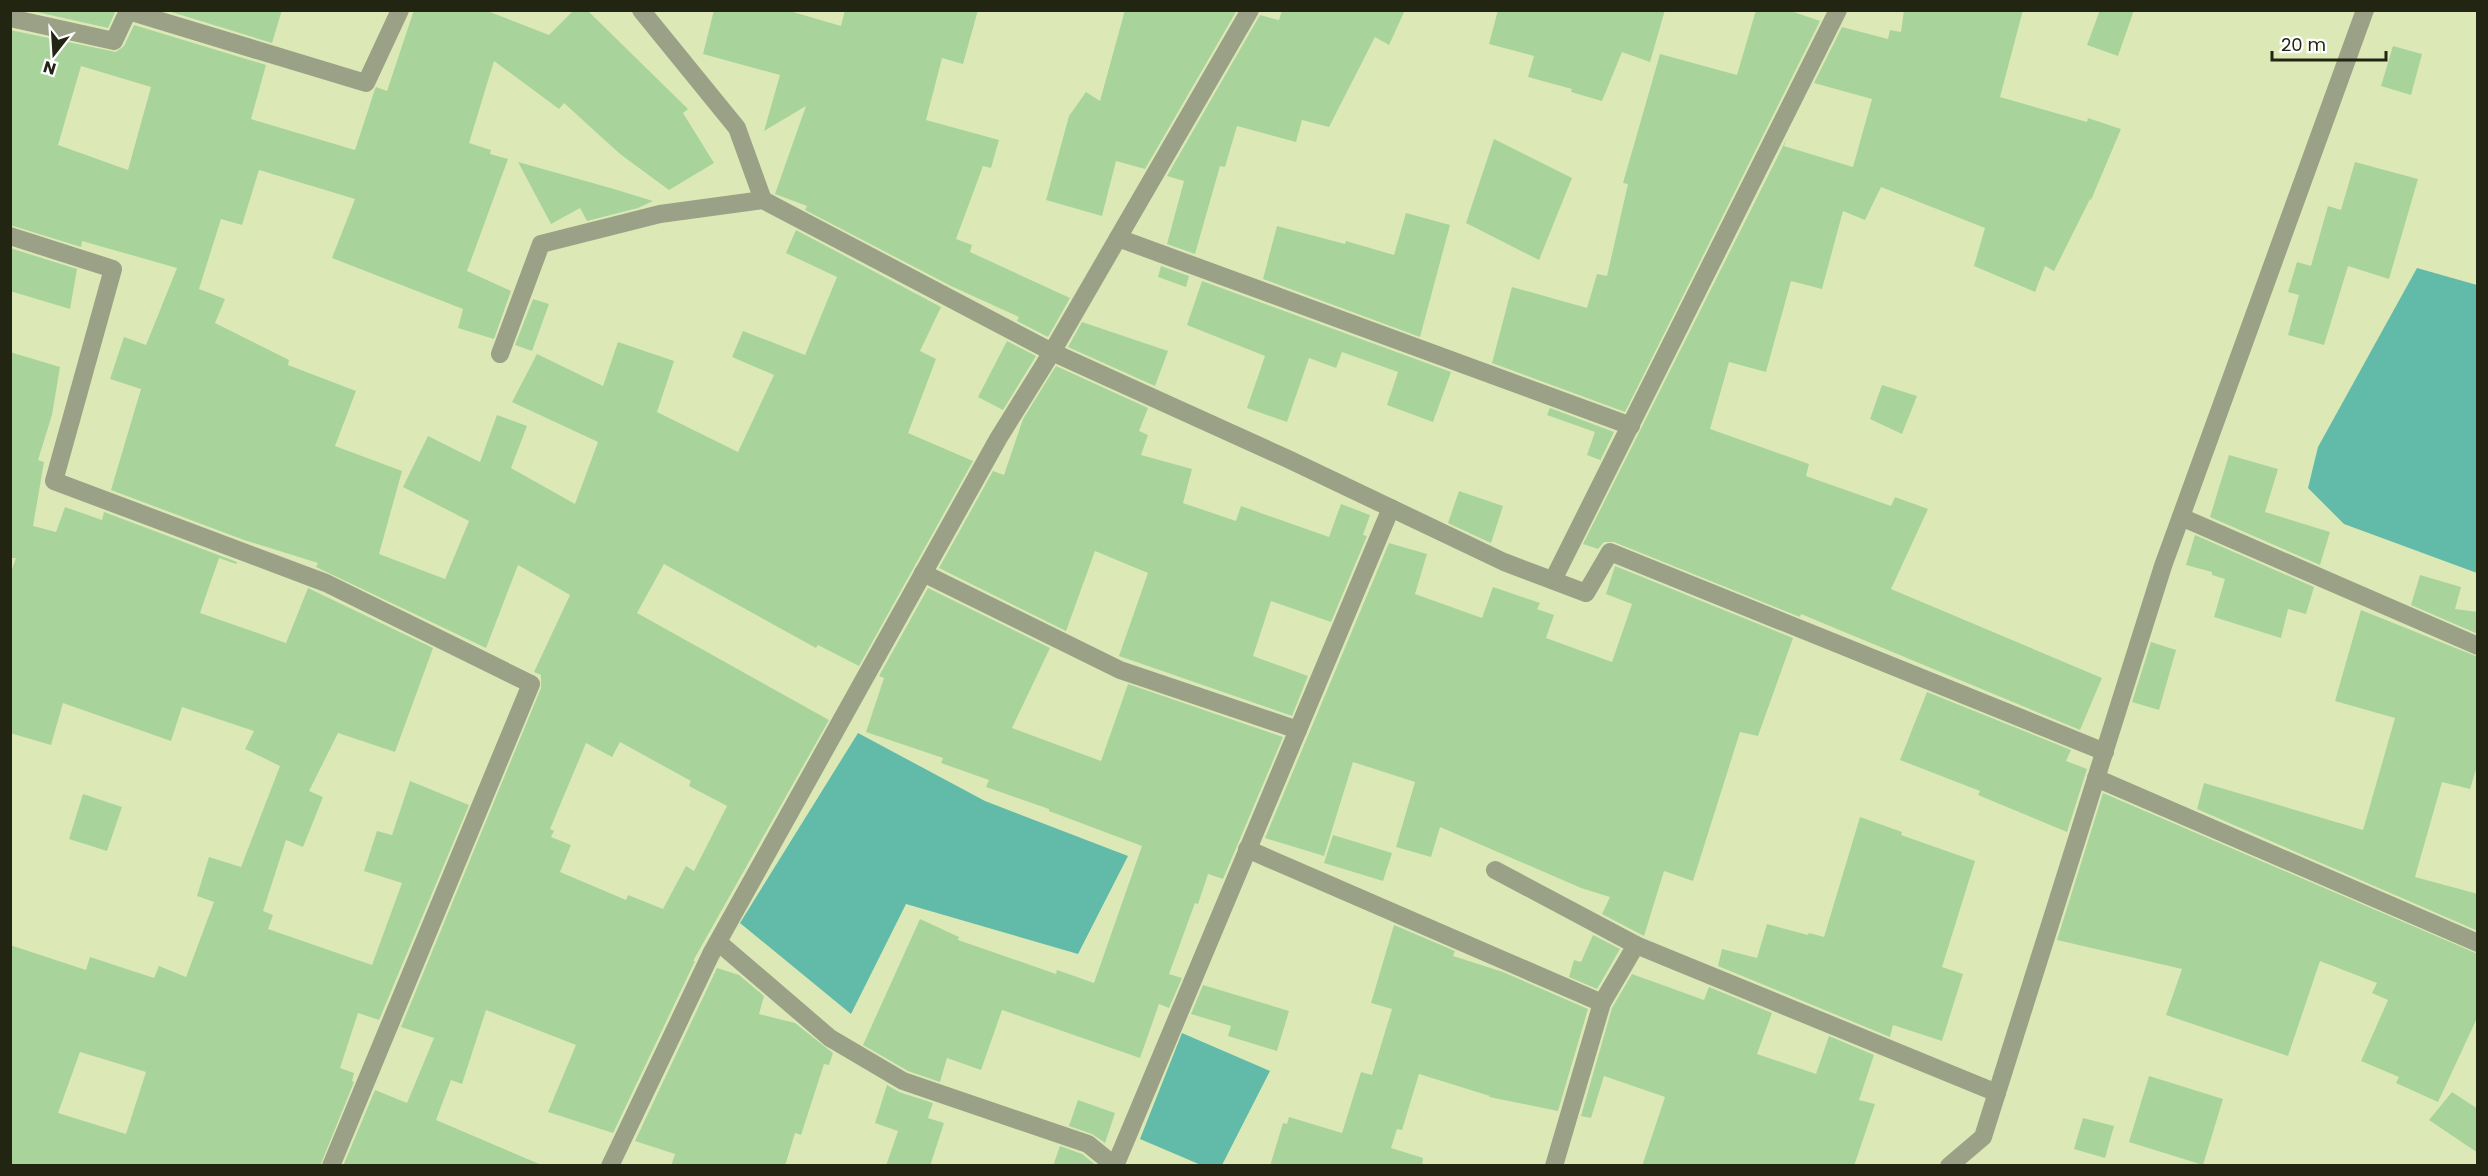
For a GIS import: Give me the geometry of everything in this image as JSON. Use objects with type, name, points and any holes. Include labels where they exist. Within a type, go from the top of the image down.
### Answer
[{"type":"street","points":[[10,18],[114,41],[128,11],[366,83],[400,10]]},
{"type":"street","points":[[641,10],[737,128],[763,200]]},
{"type":"street","points":[[610,1166],[718,942],[998,439],[1052,352],[1250,10]]},
{"type":"street","points":[[1553,580],[1838,10]]},
{"type":"street","points":[[1949,1166],[1983,1137],[2163,566],[2365,10]]},
{"type":"street","points":[[500,354],[541,244],[660,214],[763,200],[1052,352],[1504,562],[1586,593],[1611,552],[2104,752]]},
{"type":"street","points":[[10,236],[112,269],[54,481],[326,583],[531,684],[332,1166]]},
{"type":"street","points":[[1118,238],[1631,426]]},
{"type":"street","points":[[718,942],[830,1038],[903,1081],[1088,1144],[1115,1165],[1391,508]]},
{"type":"street","points":[[2181,517],[2478,646]]},
{"type":"street","points":[[923,573],[1120,670],[1298,730]]},
{"type":"street","points":[[2096,778],[2478,943]]},
{"type":"street","points":[[1247,849],[1602,1003]]},
{"type":"street","points":[[1495,870],[1636,945],[1997,1093]]},
{"type":"street","points":[[1554,1166],[1602,1003],[1636,945]]},
{"type":"water","points":[[2417,268],[2477,285],[2477,573],[2344,524],[2308,488],[2318,447]]},
{"type":"water","points":[[858,733],[985,801],[1128,856],[1078,954],[906,904],[851,1014],[740,923]]},
{"type":"water","points":[[1182,1033],[1270,1071],[1222,1165],[1201,1165],[1140,1139]]},
{"type":"building","points":[[28,10],[116,10],[108,28]]},
{"type":"building","points":[[165,10],[282,10],[272,43]]},
{"type":"building","points":[[414,10],[485,10],[549,35],[574,10],[587,10],[688,109],[683,113],[714,163],[669,190],[620,154],[564,103],[559,109],[494,61],[469,143],[491,150],[490,154],[508,159],[467,271],[511,291],[494,339],[458,328],[463,309],[332,258],[355,199],[259,170],[242,225],[221,219],[199,289],[225,299],[215,323],[289,360],[288,365],[356,391],[335,446],[402,471],[379,554],[445,579],[469,521],[403,487],[428,436],[480,462],[497,415],[527,426],[511,468],[575,504],[598,442],[512,402],[537,354],[603,386],[618,342],[674,361],[657,412],[738,452],[774,375],[732,357],[743,331],[805,355],[837,277],[786,253],[796,230],[941,307],[920,351],[936,359],[908,433],[973,461],[859,666],[818,645],[816,648],[664,564],[637,613],[829,720],[693,961],[695,961],[613,1133],[548,1112],[576,1045],[486,1010],[462,1084],[451,1080],[436,1120],[544,1166],[343,1166],[375,1090],[407,1103],[434,1038],[401,1027],[541,688],[541,675],[534,672],[570,595],[518,565],[486,648],[316,567],[318,563],[244,540],[111,490],[141,389],[110,379],[124,337],[146,345],[177,268],[82,241],[81,247],[10,225],[10,30],[116,52],[124,46],[134,25],[266,65],[251,119],[355,150],[376,87],[387,91]],"holes":[[[81,66],[151,87],[128,170],[58,145]],[[620,742],[691,781],[689,786],[727,806],[694,871],[686,866],[663,909],[628,895],[626,900],[560,872],[571,845],[551,837],[554,831],[550,829],[586,743],[612,757]]]},
{"type":"building","points":[[714,10],[786,10],[841,26],[845,10],[978,10],[963,64],[942,58],[926,120],[999,140],[991,168],[983,166],[956,239],[972,245],[970,252],[1070,298],[1048,337],[1017,321],[1019,317],[951,286],[805,210],[807,206],[775,194],[806,106],[764,131],[780,75],[703,54]]},
{"type":"building","points":[[1125,10],[1237,10],[1145,169],[1116,161],[1102,216],[1046,200],[1069,116],[1086,92],[1100,101]]},
{"type":"building","points":[[1282,10],[1405,10],[1389,45],[1375,37],[1329,127],[1302,120],[1296,142],[1237,126],[1225,167],[1220,166],[1195,254],[1167,244],[1184,181],[1167,176],[1260,15],[1279,20]]},
{"type":"building","points":[[1498,10],[1665,10],[1650,62],[1622,52],[1602,101],[1571,92],[1572,89],[1528,77],[1534,56],[1489,44]]},
{"type":"building","points":[[1756,10],[1788,10],[1820,21],[1625,412],[1492,363],[1512,287],[1587,308],[1597,274],[1607,276],[1628,184],[1623,183],[1660,54],[1737,75]]},
{"type":"building","points":[[1904,10],[2023,10],[2000,97],[2087,122],[2088,118],[2121,129],[2091,200],[2054,271],[2045,266],[2035,292],[1974,266],[1985,228],[1881,187],[1865,220],[1843,211],[1822,289],[1791,281],[1766,372],[1729,362],[1710,429],[1809,464],[1806,476],[1891,506],[1895,497],[1928,509],[1891,589],[2102,678],[2080,730],[1801,614],[1800,617],[1614,542],[1604,542],[1598,549],[1583,544],[1787,138],[1784,146],[1853,167],[1872,99],[1814,83],[1842,27],[1888,39],[1890,30],[1901,32]]},
{"type":"building","points":[[2100,10],[2134,10],[2118,56],[2087,45]]},
{"type":"building","points":[[2393,46],[2422,54],[2411,95],[2381,86]]},
{"type":"building","points":[[1494,139],[1572,178],[1539,260],[1466,223]]},
{"type":"building","points":[[518,162],[653,201],[638,208],[587,221],[580,208],[551,224]]},
{"type":"building","points":[[2355,162],[2418,179],[2389,279],[2348,266],[2324,345],[2288,335],[2299,295],[2288,292],[2297,262],[2311,266],[2328,206],[2341,210]]},
{"type":"building","points":[[1406,213],[1450,225],[1420,337],[1263,279],[1277,226],[1345,244],[1346,241],[1394,255]]},
{"type":"building","points":[[10,248],[77,269],[70,309],[10,291]]},
{"type":"building","points":[[1161,266],[1189,276],[1186,287],[1158,277]]},
{"type":"building","points":[[1202,281],[1451,372],[1433,422],[1387,405],[1398,372],[1342,352],[1336,368],[1309,358],[1287,422],[1247,408],[1265,356],[1187,325]]},
{"type":"building","points":[[533,299],[549,304],[532,351],[515,345]]},
{"type":"building","points":[[1082,322],[1168,351],[1155,386],[1068,347]]},
{"type":"building","points":[[1007,341],[1036,356],[1003,410],[978,397]]},
{"type":"building","points":[[10,352],[60,367],[52,415],[38,460],[44,462],[33,526],[56,532],[65,507],[102,520],[104,512],[237,562],[236,564],[219,558],[200,613],[286,643],[308,588],[433,648],[395,752],[338,733],[309,791],[323,797],[303,847],[286,840],[263,911],[273,915],[268,929],[372,965],[402,883],[364,871],[377,831],[392,835],[410,781],[469,805],[379,1020],[358,1013],[340,1068],[354,1073],[352,1081],[354,1082],[320,1166],[10,1166],[10,945],[86,970],[90,957],[154,978],[159,966],[186,977],[214,902],[197,896],[209,857],[241,867],[280,766],[245,749],[254,731],[182,707],[171,741],[63,703],[51,745],[10,733],[10,575],[16,558],[10,558]],"holes":[[[80,1052],[146,1072],[126,1134],[58,1113]]]},
{"type":"building","points":[[1056,366],[1148,408],[1139,431],[1148,435],[1141,455],[1192,469],[1183,503],[1236,521],[1241,506],[1329,537],[1341,504],[1370,515],[1363,535],[1367,536],[1331,622],[1271,601],[1253,656],[1308,676],[1292,716],[1119,656],[1148,573],[1095,551],[1066,631],[939,568],[993,471],[1004,475],[1023,419]]},
{"type":"building","points":[[1882,385],[1917,396],[1902,434],[1870,419]]},
{"type":"building","points":[[1550,408],[1614,432],[1600,461],[1587,455],[1595,432],[1547,415]]},
{"type":"building","points":[[2229,455],[2278,469],[2265,512],[2330,532],[2320,565],[2210,517]]},
{"type":"building","points":[[1459,491],[1503,506],[1491,543],[1448,523]]},
{"type":"building","points":[[2195,535],[2314,587],[2306,614],[2288,609],[2281,638],[2214,617],[2225,579],[2212,575],[2212,572],[2186,565]]},
{"type":"building","points":[[1389,543],[1427,554],[1415,594],[1482,618],[1493,587],[1540,603],[1537,609],[1554,615],[1546,638],[1612,662],[1632,604],[1606,594],[1615,566],[1793,638],[1758,736],[1740,732],[1693,881],[1664,871],[1644,936],[1602,914],[1610,897],[1581,888],[1440,827],[1431,857],[1396,847],[1415,782],[1353,762],[1324,856],[1265,838]]},
{"type":"building","points":[[2420,575],[2461,587],[2455,609],[2478,612],[2478,634],[2411,605]]},
{"type":"building","points":[[928,588],[1050,648],[1012,728],[1101,761],[1128,684],[1283,737],[1223,879],[1208,874],[1198,904],[1195,903],[1169,974],[1182,978],[1169,1008],[1159,1004],[1140,1058],[1002,1010],[981,1070],[947,1058],[940,1082],[908,1071],[863,1045],[920,919],[959,937],[958,940],[1056,974],[1057,970],[1094,983],[1142,846],[986,787],[989,780],[941,763],[943,758],[866,732],[884,678],[879,676]]},
{"type":"building","points":[[2361,610],[2478,657],[2478,763],[2470,789],[2442,782],[2415,877],[2478,894],[2478,931],[2197,809],[2204,783],[2363,830],[2395,718],[2335,701]]},
{"type":"building","points":[[2151,642],[2176,650],[2159,710],[2132,702]]},
{"type":"building","points":[[1927,692],[2071,750],[2066,761],[2087,769],[2067,832],[1978,795],[1980,791],[1900,760]]},
{"type":"building","points":[[2103,793],[2478,954],[2478,1016],[2438,1102],[2396,1083],[2399,1077],[2361,1061],[2388,1000],[2372,993],[2377,983],[2320,961],[2288,1056],[2166,1015],[2182,969],[2057,940]]},
{"type":"building","points":[[83,794],[122,807],[107,851],[69,839]]},
{"type":"building","points":[[1860,817],[1902,832],[1901,835],[1975,861],[1942,967],[1963,974],[1942,1041],[1893,1025],[1890,1037],[1718,966],[1722,949],[1757,958],[1767,924],[1824,937]]},
{"type":"building","points":[[1333,835],[1392,853],[1383,881],[1324,863]]},
{"type":"building","points":[[1394,925],[1455,951],[1453,956],[1503,972],[1588,1009],[1558,1111],[1489,1097],[1419,1074],[1402,1130],[1397,1129],[1391,1148],[1423,1158],[1422,1166],[1270,1166],[1283,1123],[1287,1124],[1289,1117],[1342,1133],[1361,1072],[1372,1075],[1392,1009],[1371,1003]]},
{"type":"building","points":[[1593,935],[1620,949],[1597,989],[1569,977],[1574,960],[1581,962]]},
{"type":"building","points":[[717,968],[739,975],[764,996],[759,1014],[795,1023],[833,1053],[829,1065],[824,1064],[801,1135],[795,1133],[785,1166],[671,1166],[675,1154],[635,1141]]},
{"type":"building","points":[[1632,974],[1704,1000],[1709,987],[1772,1013],[1757,1054],[1816,1074],[1829,1036],[1874,1055],[1859,1100],[1875,1104],[1854,1166],[1642,1166],[1665,1097],[1604,1076],[1591,1118],[1581,1116],[1612,1008]]},
{"type":"building","points":[[1203,985],[1289,1011],[1277,1051],[1228,1036],[1231,1026],[1191,1014]]},
{"type":"building","points":[[2149,1076],[2223,1099],[2203,1165],[2129,1142]]},
{"type":"building","points":[[887,1085],[899,1092],[933,1103],[928,1118],[944,1123],[930,1166],[886,1166],[898,1131],[875,1123]]},
{"type":"building","points":[[2452,1092],[2478,1109],[2478,1153],[2429,1120]]},
{"type":"building","points":[[1078,1100],[1115,1113],[1105,1143],[1092,1134],[1069,1126]]},
{"type":"building","points":[[2083,1118],[2114,1126],[2105,1158],[2074,1149]]},
{"type":"building","points":[[1060,1146],[1082,1154],[1097,1166],[1053,1166]]}]
